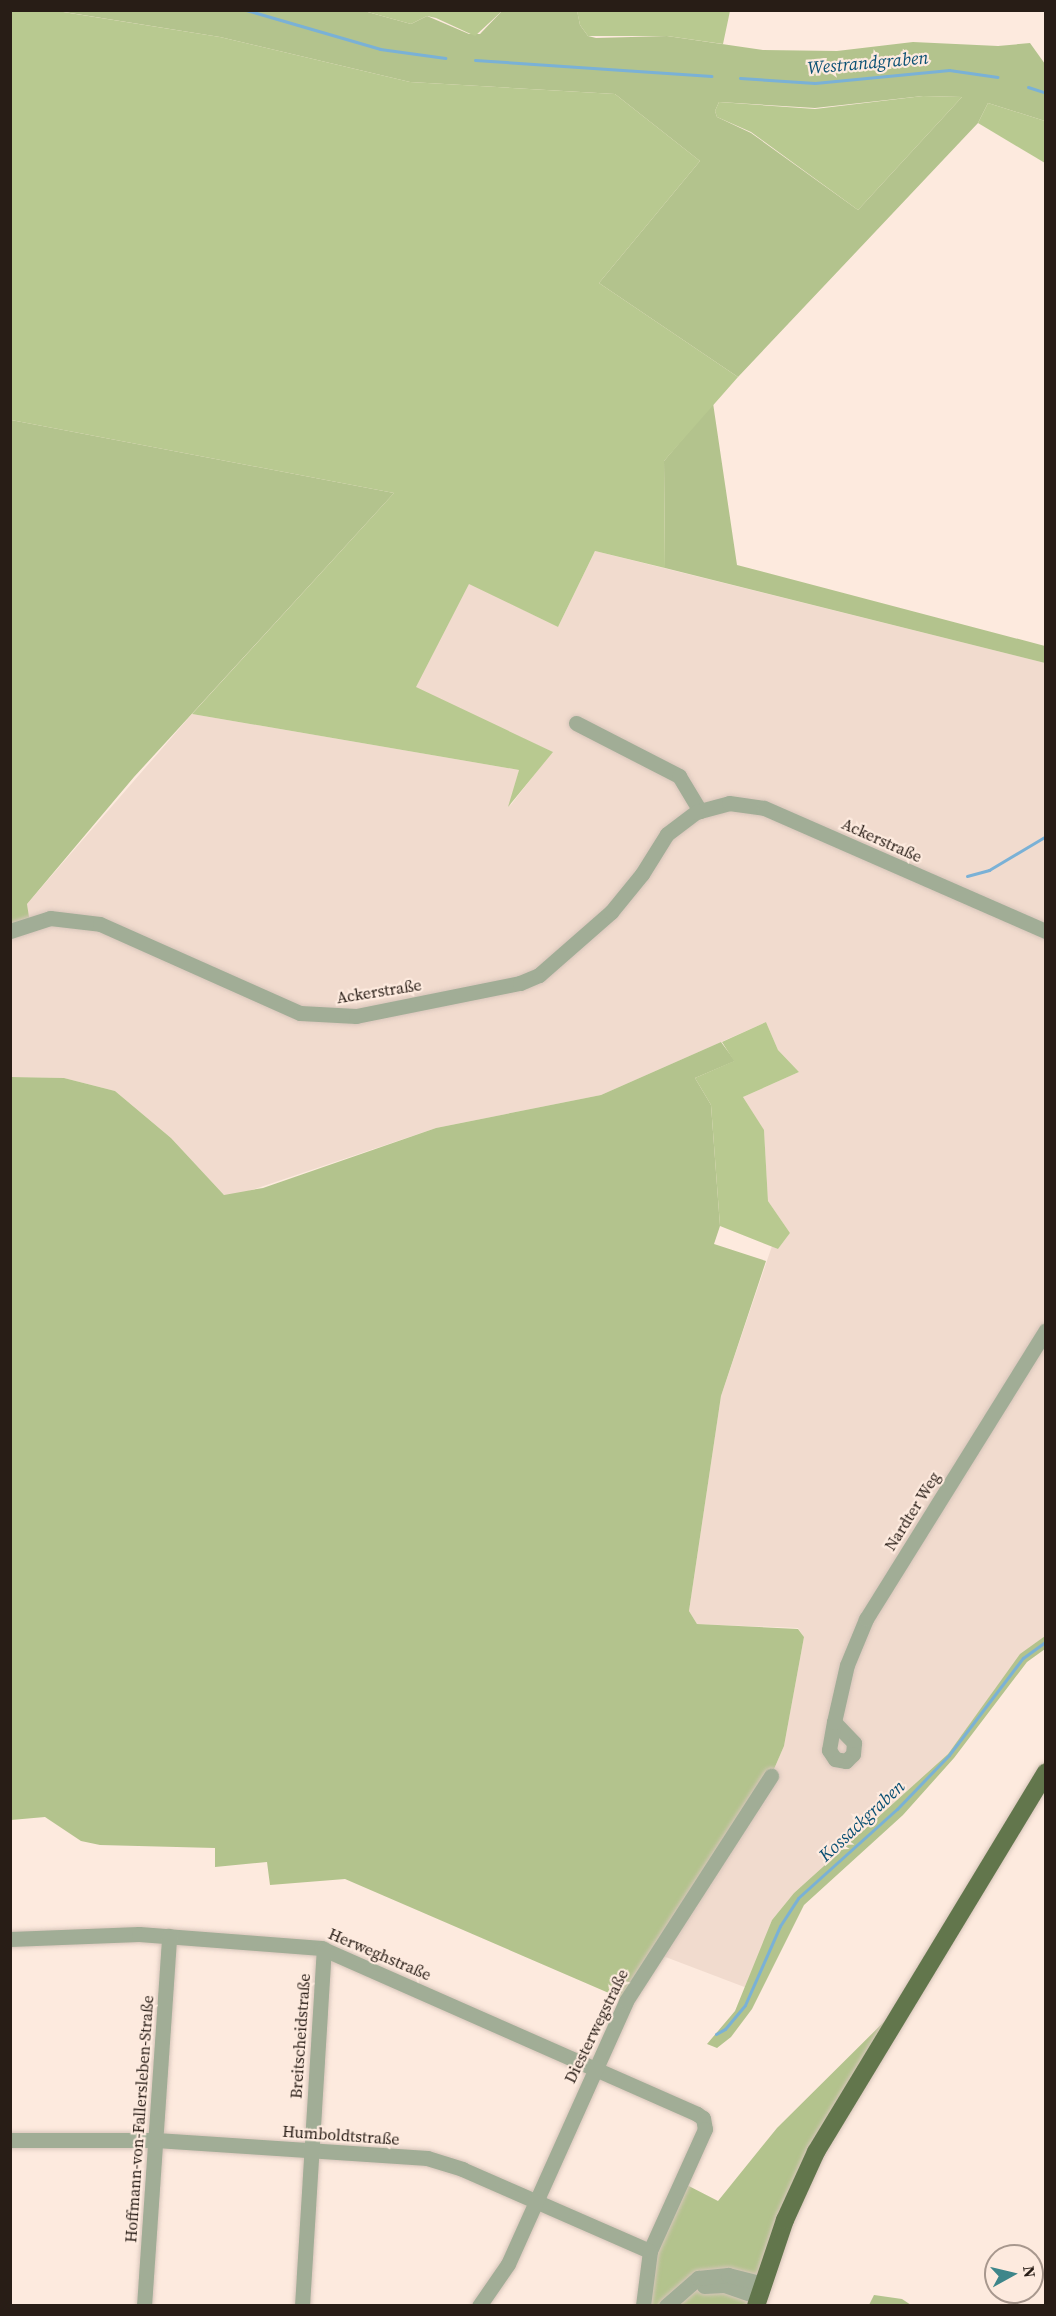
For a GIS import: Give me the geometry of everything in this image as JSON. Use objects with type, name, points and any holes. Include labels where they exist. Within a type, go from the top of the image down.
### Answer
[{"type":"main road","points":[[759,2296],[785,2220],[816,2152],[1046,1772]]},
{"type":"street","points":[[576,723],[679,776],[700,811]]},
{"type":"street","name":"Ackerstraße","points":[[10,931],[50,918],[100,924],[300,1013],[356,1016],[520,983],[539,975],[611,912],[642,874],[667,834],[700,811],[729,802],[764,808],[1046,931]]},
{"type":"street","name":"Nardter Weg","points":[[834,1722],[847,1665],[866,1619],[1046,1330]]},
{"type":"street","name":"Diesterwegstraße","points":[[479,2306],[508,2264],[626,2001],[771,1776]]},
{"type":"street","name":"Herweghstraße","points":[[10,1939],[99,1934],[169,1936],[324,1948],[698,2114],[705,2123],[704,2134],[650,2251]]},
{"type":"street","name":"Hoffmann-von-Fallersleben-Straße","points":[[144,2306],[169,1936]]},
{"type":"street","name":"Breitscheidstraße","points":[[302,2306],[324,1948]]},
{"type":"street","name":"Humboldtstraße","points":[[10,2140],[156,2140],[438,2160],[650,2251]]},
{"type":"street","points":[[643,2306],[650,2251]]},
{"type":"street","points":[[671,2300],[709,2285],[724,2285],[759,2296]]},
{"type":"shaded area","points":[[595,551],[1045,663],[1045,1636],[1020,1655],[948,1754],[794,1893],[772,1920],[747,1988],[655,1953],[771,1776],[784,1746],[804,1637],[798,1628],[697,1624],[689,1611],[721,1396],[772,1246],[778,1249],[790,1233],[768,1201],[764,1131],[743,1097],[799,1072],[778,1050],[766,1022],[601,1095],[436,1128],[240,1194],[224,1195],[171,1138],[115,1091],[64,1078],[11,1077],[10,931],[30,923],[27,904],[192,714],[519,770],[510,806],[552,752],[415,688],[469,583],[558,627]]},
{"type":"green space","points":[[11,10],[57,11],[220,37],[410,82],[615,94],[700,161],[599,283],[738,377],[664,461],[665,568],[595,551],[558,627],[469,584],[416,687],[553,752],[508,807],[519,770],[192,714],[394,493],[11,420]]},
{"type":"green space","points":[[577,10],[580,25],[588,36],[596,38],[667,36],[763,50],[837,51],[913,42],[998,46],[1030,43],[1045,64],[1045,121],[988,103],[978,123],[738,377],[599,283],[700,161],[615,94],[410,82],[220,37],[58,11],[364,11],[411,24],[427,16],[469,34],[480,34],[502,11]],"holes":[[[923,96],[962,97],[858,210],[751,133],[717,117],[715,111],[719,102],[815,108]]]},
{"type":"green space","points":[[577,10],[730,11],[723,44],[667,36],[588,36],[580,25]]},
{"type":"green space","points":[[364,11],[502,11],[475,36],[436,18],[427,16],[411,24]]},
{"type":"green space","points":[[923,96],[962,97],[858,210],[751,132],[717,117],[715,111],[719,102],[815,109]]},
{"type":"green space","points":[[988,103],[1045,121],[1045,163],[978,123]]},
{"type":"green space","points":[[713,403],[737,565],[1045,646],[1045,663],[665,568],[664,461]]},
{"type":"green space","points":[[11,420],[394,493],[134,777],[27,904],[30,923],[11,931]]},
{"type":"green space","points":[[766,1022],[778,1050],[799,1072],[743,1097],[764,1130],[768,1201],[790,1233],[778,1249],[720,1226],[711,1105],[695,1078],[734,1061],[722,1042]]},
{"type":"green space","points":[[721,1042],[735,1061],[695,1078],[711,1105],[720,1226],[714,1244],[766,1261],[721,1396],[689,1611],[697,1624],[798,1629],[804,1637],[784,1746],[771,1776],[625,2000],[345,1879],[270,1885],[267,1862],[215,1867],[215,1848],[100,1845],[81,1841],[45,1817],[11,1820],[11,1077],[64,1078],[115,1091],[171,1138],[224,1195],[263,1188],[436,1128],[601,1095]]},
{"type":"green space","points":[[1045,1636],[1045,1649],[1027,1662],[954,1758],[903,1815],[804,1905],[752,2009],[731,2037],[717,2048],[707,2044],[735,2011],[772,1920],[794,1893],[948,1754],[1020,1654]]},
{"type":"green space","points":[[907,1999],[816,2152],[785,2220],[762,2284],[746,2278],[714,2275],[698,2278],[677,2294],[709,2285],[724,2285],[758,2297],[756,2305],[643,2306],[650,2251],[681,2182],[718,2201],[777,2128]]},
{"type":"green space","points":[[874,2295],[902,2299],[911,2305],[869,2305]]},
{"type":"waterway","name":"Westrandgraben","points":[[246,10],[380,49],[445,58]]},
{"type":"waterway","name":"Westrandgraben","points":[[475,60],[711,76]]},
{"type":"waterway","name":"Westrandgraben","points":[[740,78],[815,83],[949,70],[998,77]]},
{"type":"waterway","name":"Westrandgraben","points":[[1028,87],[1046,93]]},
{"type":"waterway","points":[[967,876],[989,870],[1046,836]]},
{"type":"waterway","name":"Kossackgraben","points":[[716,2034],[725,2029],[745,2005],[780,1926],[798,1898],[897,1809],[949,1755],[1023,1658],[1046,1641]]}]
